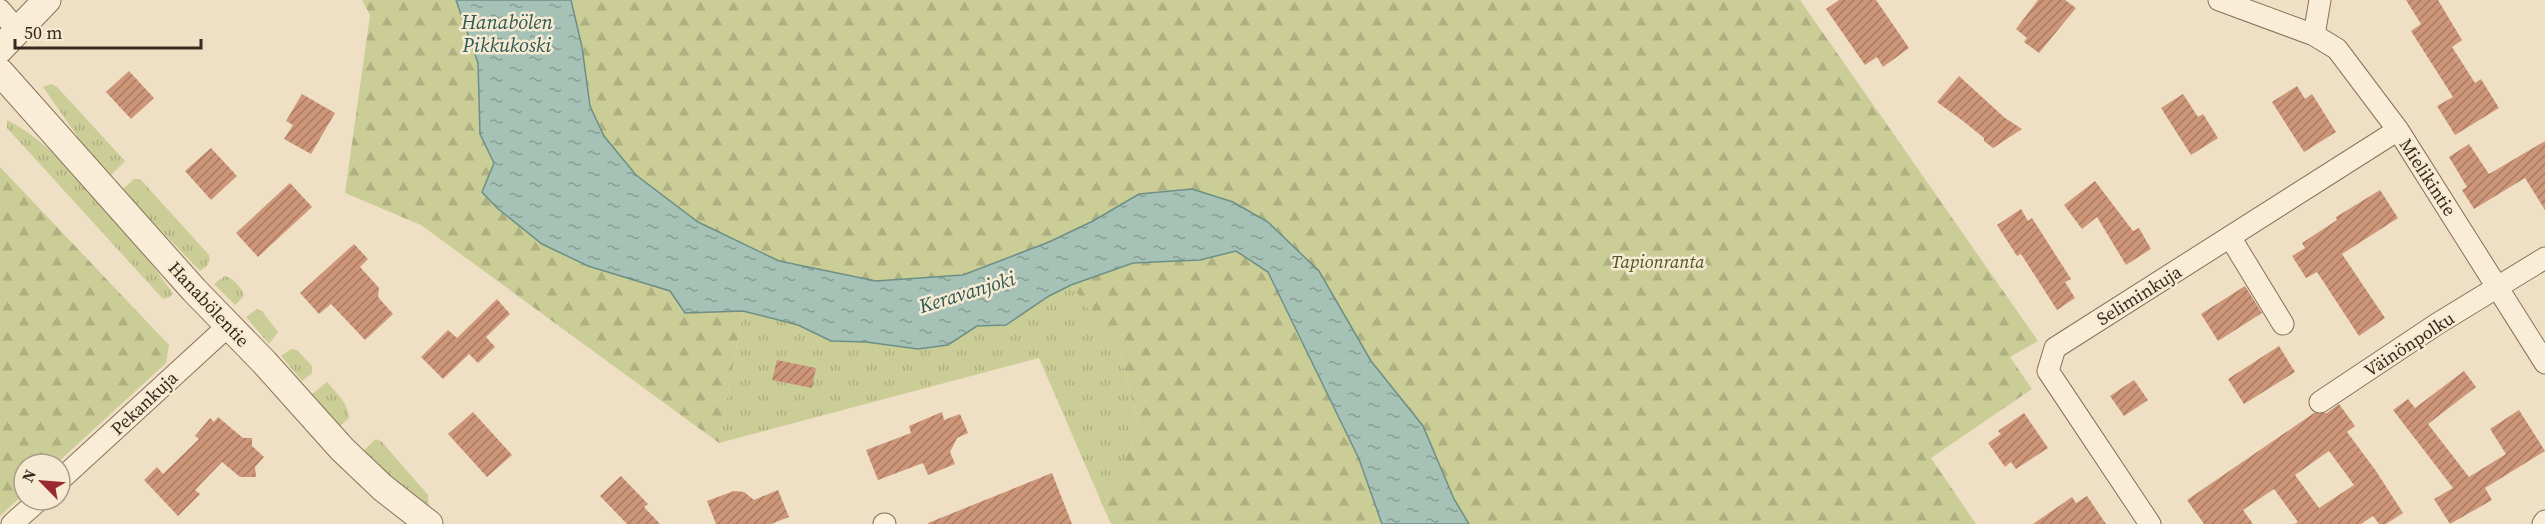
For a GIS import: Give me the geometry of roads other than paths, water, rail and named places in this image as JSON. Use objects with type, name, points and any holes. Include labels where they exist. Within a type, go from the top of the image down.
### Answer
[{"type":"street","points":[[0,10],[9,40],[48,0]]},
{"type":"street","name":"Mielikintie","points":[[2219,0],[2314,35],[2337,49],[2398,130],[2500,287],[2545,363]]},
{"type":"street","points":[[2314,35],[2319,0]]},
{"type":"street","name":"Hanabölentie","points":[[0,72],[342,449],[383,488],[429,524]]},
{"type":"street","name":"Seliminkuja","points":[[2150,524],[2048,371],[2055,348],[2398,130]]},
{"type":"street","points":[[2230,237],[2283,324]]},
{"type":"street","name":"Väinönpolku","points":[[2320,402],[2437,324],[2545,258]]},
{"type":"street","name":"Pekankuja","points":[[72,469],[228,326]]},
{"type":"street","points":[[12,524],[26,512]]},
{"type":"water","points":[[456,0],[571,0],[582,47],[590,106],[604,136],[636,175],[698,222],[779,261],[876,281],[963,275],[1049,242],[1093,221],[1139,194],[1192,189],[1233,202],[1268,222],[1319,271],[1371,361],[1423,426],[1454,499],[1469,524],[1382,524],[1359,459],[1268,272],[1236,251],[1200,260],[1133,263],[1071,285],[1049,296],[1006,325],[977,326],[948,345],[918,349],[866,342],[831,341],[798,325],[743,311],[685,313],[670,291],[588,266],[542,244],[497,208],[482,192],[494,163],[480,134],[478,63]]},
{"type":"water label","name":"Hanabölen Pikkukoski","points":[[507,34]]},
{"type":"water label","name":"Keravanjoki","points":[[967,292]]},
{"type":"park label","name":"Tapionranta","points":[[1658,261]]}]
